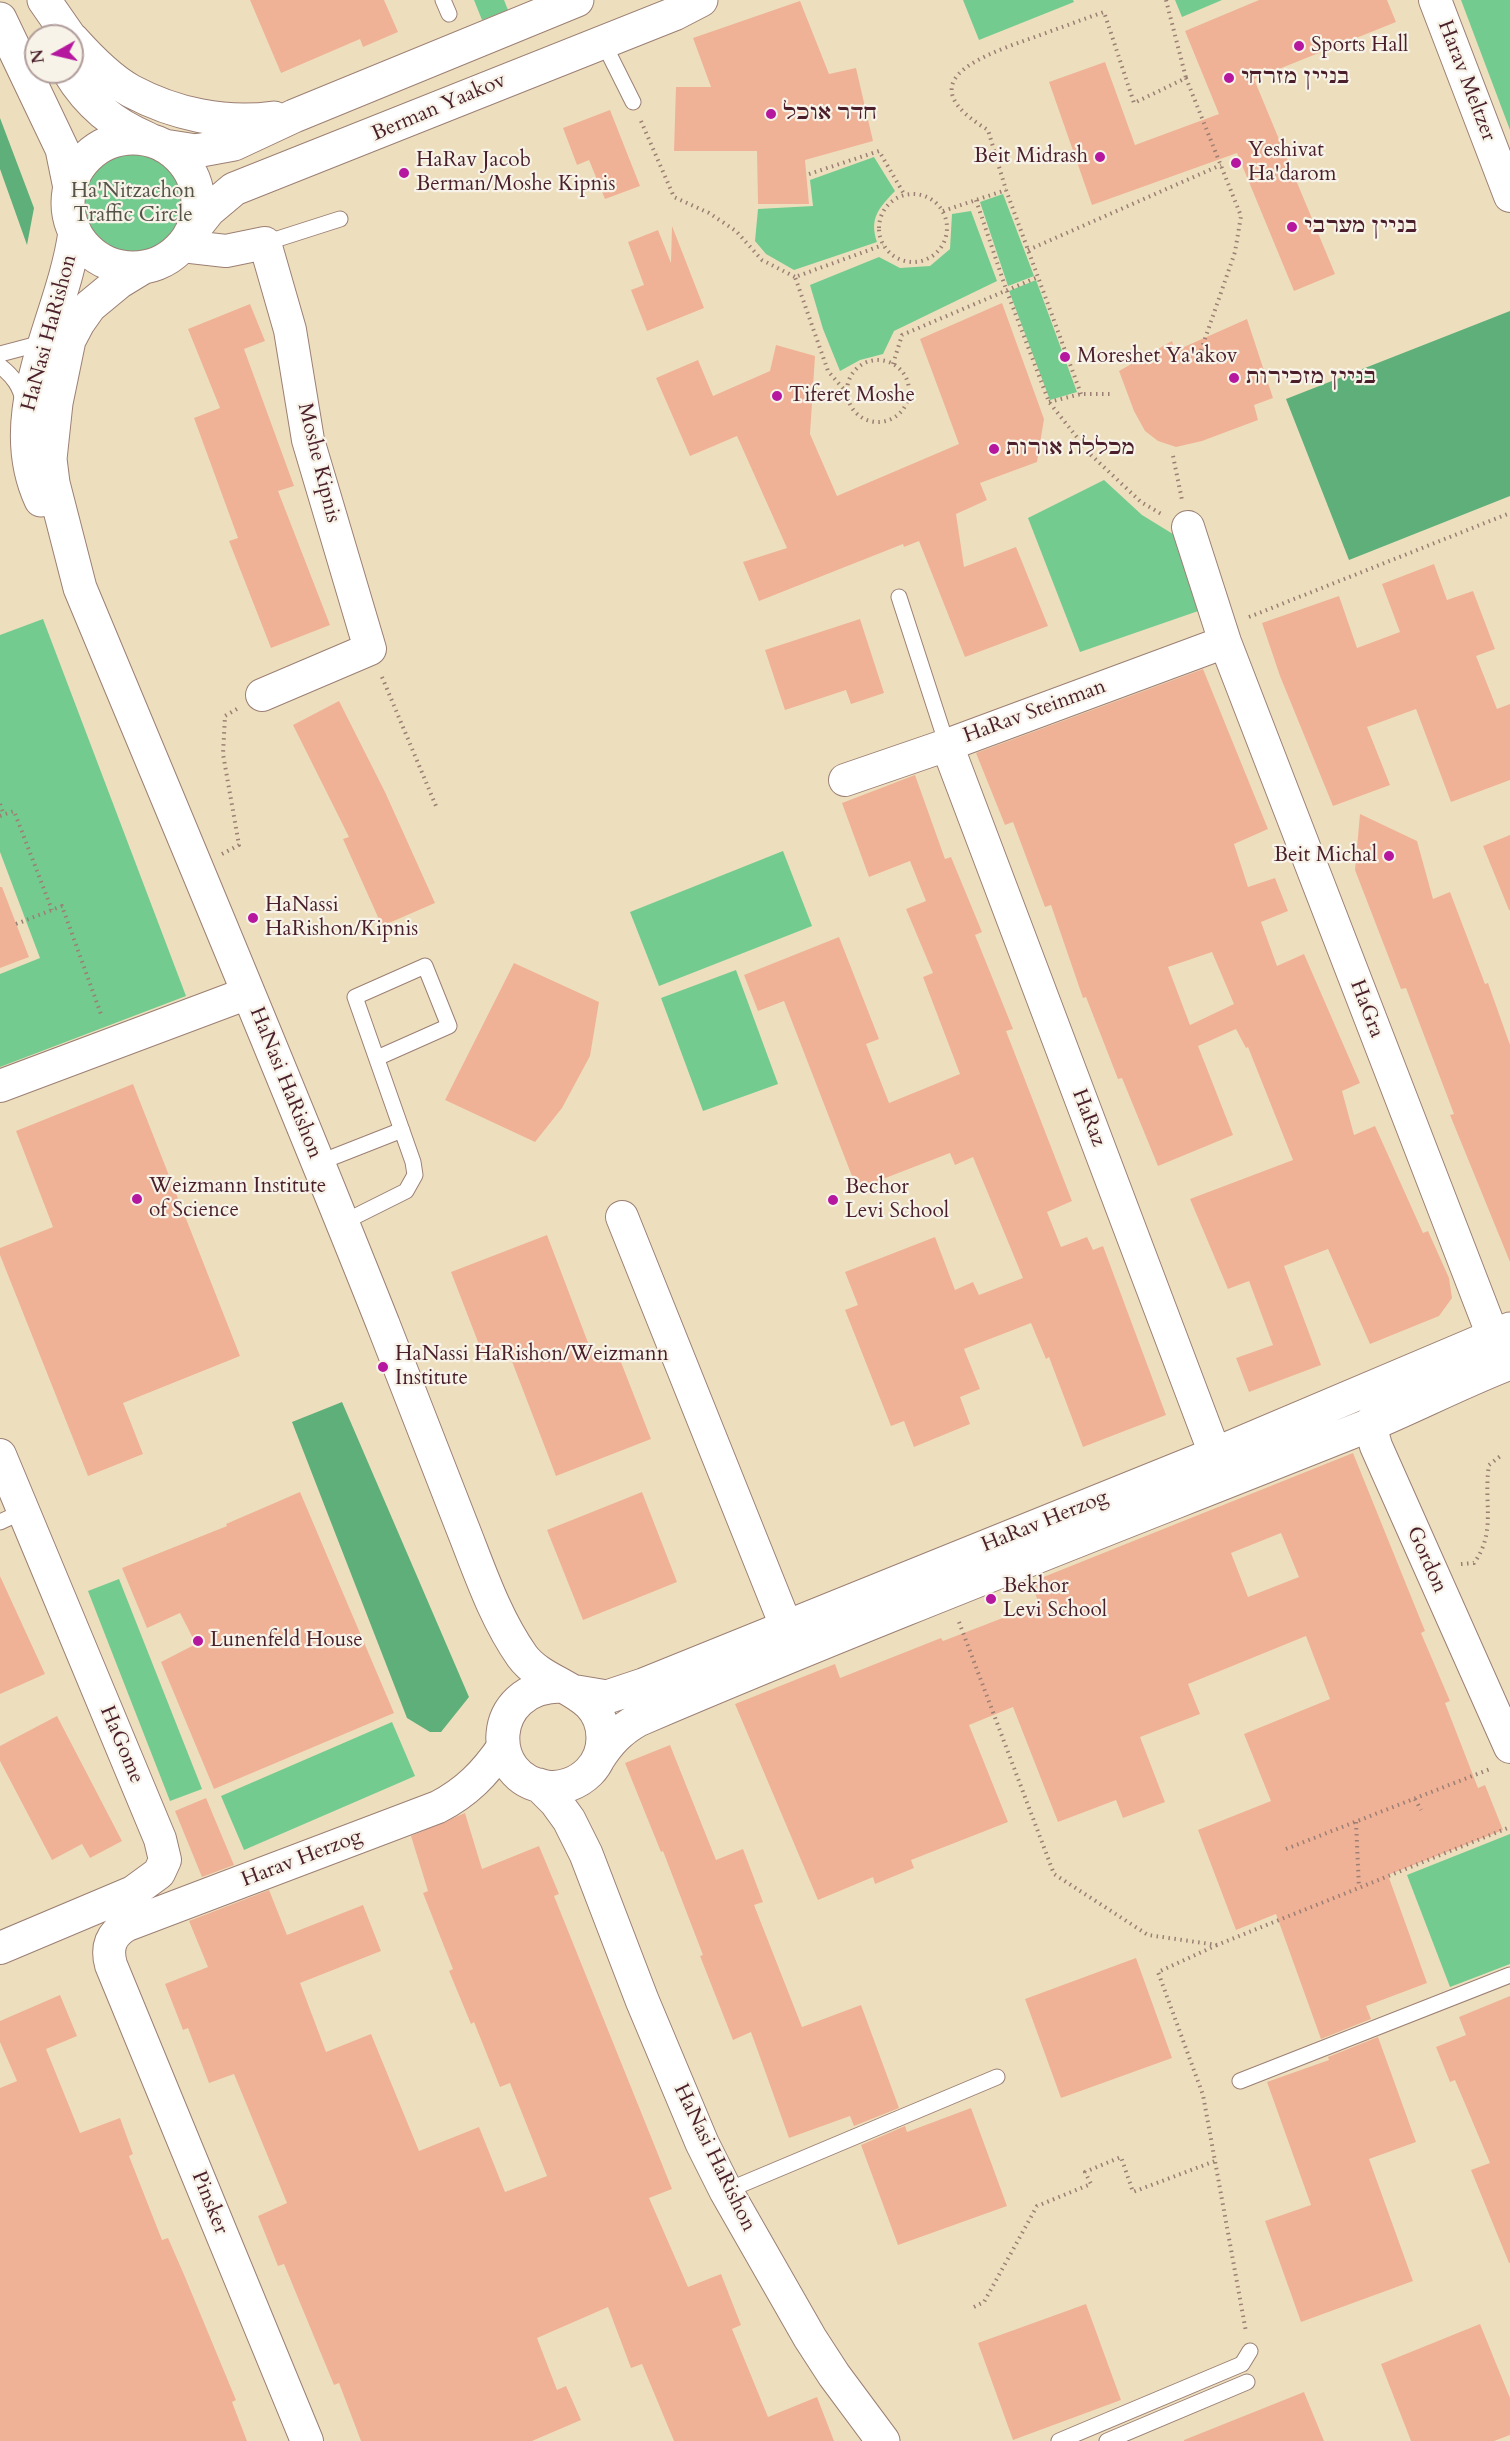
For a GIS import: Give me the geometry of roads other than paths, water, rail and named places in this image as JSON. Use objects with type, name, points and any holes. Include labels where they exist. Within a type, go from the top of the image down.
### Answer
[{"type":"street","points":[[42,0],[49,24]]},
{"type":"street","points":[[42,0],[60,24]]},
{"type":"street","points":[[70,188],[80,164],[100,147],[124,138],[196,151],[220,148],[577,0]]},
{"type":"street","name":"Berman Yaakov","points":[[186,240],[215,204],[234,189],[603,42],[701,0]]},
{"type":"street","name":"Harav Meltzer","points":[[1435,0],[1509,191]]},
{"type":"street","points":[[0,19],[62,149],[70,188],[68,210],[75,232],[85,247],[99,258],[115,266],[142,268],[164,260],[186,240],[197,207],[196,189],[184,164],[157,143],[125,129],[96,109],[76,84]]},
{"type":"street","points":[[84,52],[130,90],[159,103],[217,120],[254,121],[294,116]]},
{"type":"street","name":"HaNasi HaRishon","points":[[74,568],[37,493],[28,467],[25,442],[27,415],[40,355],[69,267],[75,232]]},
{"type":"street","points":[[186,240],[226,251],[266,243]]},
{"type":"street","name":"Moshe Kipnis","points":[[262,695],[370,649],[308,440],[290,330],[266,243]]},
{"type":"street","name":"HaNasi HaRishon","points":[[142,268],[119,282],[90,306],[69,340],[56,402],[50,459],[53,483],[74,568],[80,588],[318,1163],[491,1601],[529,1666],[589,1701],[598,1714],[603,1729],[603,1744],[583,1803],[582,1825],[586,1854]]},
{"type":"street","name":"HaGra","points":[[1188,527],[1223,635],[1504,1343]]},
{"type":"street","name":"HaRav Steinman","points":[[845,780],[947,745],[1223,635]]},
{"type":"street","name":"HaRaz","points":[[947,745],[1215,1454]]},
{"type":"street","points":[[0,1086],[111,1042],[248,993]]},
{"type":"street","points":[[622,1217],[786,1626]]},
{"type":"street","name":"HaRav Herzog","points":[[569,1689],[593,1696],[607,1697],[624,1692],[1215,1454],[1402,1375],[1504,1343]]},
{"type":"street","name":"HaRav Herzog","points":[[594,1766],[609,1743],[622,1729],[638,1720],[948,1591],[1370,1425],[1477,1375],[1504,1343]]},
{"type":"street","points":[[1370,1425],[1402,1375]]},
{"type":"street","name":"Gordon","points":[[1370,1425],[1376,1446],[1433,1576],[1505,1756]]},
{"type":"street","points":[[1215,1454],[1251,1470]]},
{"type":"street","name":"HaGome","points":[[0,1455],[12,1517],[160,1839],[165,1860],[159,1873],[133,1892],[0,1948]]},
{"type":"street","name":"HaNasi HaRishon","points":[[491,1601],[512,1707],[505,1720],[502,1733],[509,1762],[518,1774],[539,1785],[556,1802],[569,1820],[586,1854],[642,2000],[702,2143],[726,2191],[810,2338],[834,2375],[883,2441]]},
{"type":"street","points":[[512,1707],[521,1697],[533,1690],[547,1686],[569,1689]]},
{"type":"street","name":"Harav Herzog","points":[[111,1965],[108,1953],[110,1942],[118,1930],[438,1807],[468,1789],[485,1773],[504,1747]]},
{"type":"street","points":[[539,1785],[561,1787],[576,1782],[594,1766]]},
{"type":"street","name":"Pinsker","points":[[111,1965],[307,2441]]},
{"type":"lane","points":[[603,42],[633,102]]},
{"type":"lane","points":[[266,243],[340,219]]},
{"type":"lane","points":[[0,354],[38,344],[57,306]]},
{"type":"lane","points":[[0,366],[20,387],[27,415]]},
{"type":"lane","points":[[899,597],[947,745]]},
{"type":"lane","points":[[342,1223],[406,1191],[415,1174],[413,1162],[355,997],[425,966],[449,1026],[377,1058]]},
{"type":"lane","points":[[318,1163],[402,1130]]},
{"type":"lane","points":[[1240,2081],[1510,1976]]},
{"type":"lane","points":[[726,2191],[997,2077]]},
{"type":"lane","points":[[1059,2441],[1242,2364],[1250,2351]]},
{"type":"lane","points":[[1107,2441],[1247,2382]]},
{"type":"place","name":"Sports Hall","points":[[1299,46]]},
{"type":"place","name":"בניין מזרחי","points":[[1229,78]]},
{"type":"place","name":"חדר אוכל","points":[[771,114]]},
{"type":"place","name":"Beit Midrash","points":[[1100,157]]},
{"type":"place","name":"Yeshivat Ha'darom","points":[[1236,163]]},
{"type":"place","name":"HaRav Jacob Berman/Moshe Kipnis","points":[[404,173]]},
{"type":"place","name":"בניין מערבי","points":[[1292,227]]},
{"type":"place","name":"Moreshet Ya'akov","points":[[1065,357]]},
{"type":"place","name":"בניין מזכירות","points":[[1234,378]]},
{"type":"place","name":"Tiferet Moshe","points":[[777,396]]},
{"type":"place","name":"מכללת אורות","points":[[994,449]]},
{"type":"place","name":"Beit Michal","points":[[1389,856]]},
{"type":"place","name":"HaNassi HaRishon/Kipnis","points":[[253,918]]},
{"type":"place","name":"Weizmann Institute of Science","points":[[137,1199]]},
{"type":"place","name":"Bechor Levi School","points":[[833,1200]]},
{"type":"place","name":"HaNassi HaRishon/Weizmann Institute","points":[[383,1367]]},
{"type":"place","name":"Bekhor Levi School","points":[[991,1599]]},
{"type":"place","name":"Lunenfeld House","points":[[198,1641]]},
{"type":"park label","name":"Ha'Nitzachon Traffic Circle","points":[[133,204]]}]
